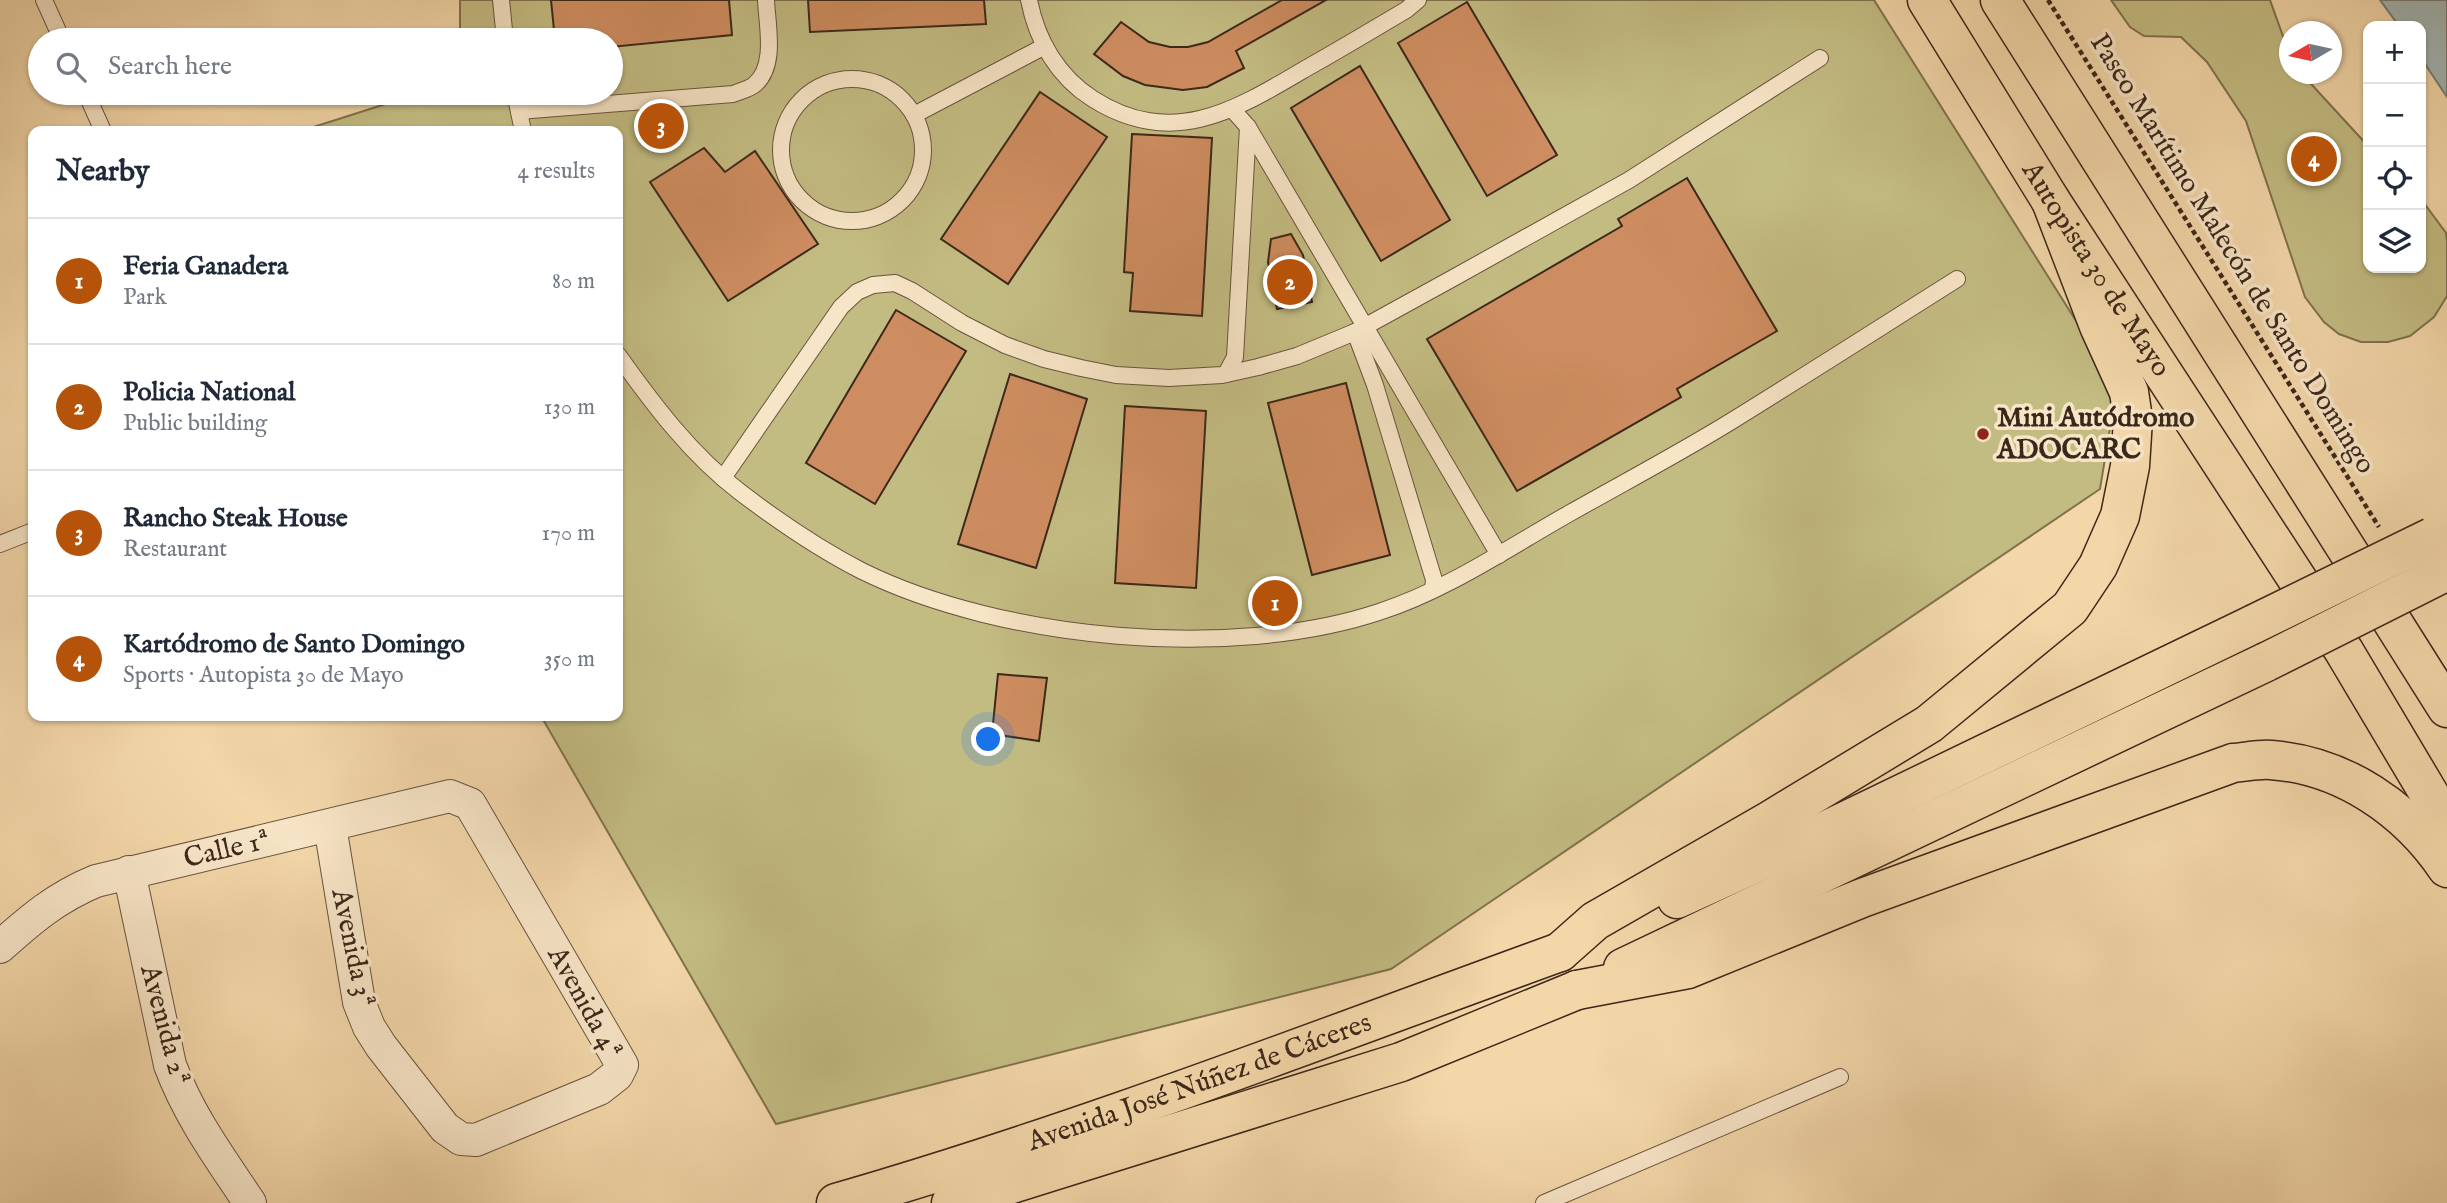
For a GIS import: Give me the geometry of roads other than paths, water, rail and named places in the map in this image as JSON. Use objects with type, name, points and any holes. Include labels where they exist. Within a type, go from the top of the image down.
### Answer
[{"type":"main road","name":"Autopista 30 de Mayo","points":[[1927,0],[2051,201],[2344,651],[2447,824]]},
{"type":"main road","points":[[2000,0],[2441,695]]},
{"type":"main road","points":[[1560,952],[1595,921],[1769,821],[1929,724],[2070,608],[2098,566],[2120,516],[2130,466],[2133,419],[2129,392],[2099,326],[2051,201]]},
{"type":"main road","points":[[1577,990],[2266,662],[2442,546]]},
{"type":"main road","name":"Avenida José Núñez de Cáceres","points":[[836,1203],[1226,1074],[1560,952],[1802,842],[2254,624],[2442,546]]},
{"type":"main road","points":[[1577,990],[1688,969],[1861,898],[2233,763],[2268,760],[2300,763],[2340,777],[2372,793],[2391,808],[2433,847],[2447,867]]},
{"type":"main road","name":"Avenida José Núñez de Cáceres","points":[[951,1203],[1401,1062],[1577,990]]},
{"type":"street","name":"Calle 1ª","points":[[0,947],[33,917],[72,891],[129,872],[450,796],[470,804]]},
{"type":"street","name":"Avenida 4ª","points":[[445,1128],[461,1139],[476,1140],[599,1089],[617,1075],[622,1065],[470,804]]},
{"type":"street","name":"Avenida 3ª","points":[[330,825],[359,1002],[369,1027],[381,1046],[445,1128]]},
{"type":"street","name":"Avenida 2ª","points":[[129,872],[170,1065],[195,1121],[250,1203]]},
{"type":"lane","points":[[44,0],[57,28]]},
{"type":"lane","points":[[501,0],[504,28]]},
{"type":"lane","points":[[623,103],[733,94],[754,85],[766,69],[769,49],[766,0]]},
{"type":"lane","points":[[1029,0],[1033,23],[1059,72],[1080,90],[1121,114],[1144,121],[1169,123],[1202,119],[1232,109],[1273,88],[1406,10],[1418,0]]},
{"type":"lane","points":[[914,116],[1045,46]]},
{"type":"lane","points":[[723,478],[841,307],[857,292],[873,285],[895,283],[961,323],[1005,345],[1044,359],[1116,375],[1169,378],[1226,374],[1297,356],[1359,329],[1629,180],[1766,95],[1820,58]]},
{"type":"lane","points":[[860,79],[882,85],[900,98],[914,116],[922,139],[921,163],[913,187],[897,205],[876,217],[851,221],[827,217],[806,204],[790,186],[782,164],[781,142],[787,120],[799,101],[817,88],[838,80],[860,79]]},
{"type":"lane","points":[[91,105],[101,126]]},
{"type":"lane","points":[[517,105],[522,126]]},
{"type":"lane","points":[[519,111],[595,105]]},
{"type":"lane","points":[[1232,109],[1248,127],[1359,329],[1499,555]]},
{"type":"lane","points":[[1226,374],[1235,357],[1248,127]]},
{"type":"lane","points":[[623,361],[688,444],[723,478],[793,531],[862,571],[932,599],[1048,626],[1110,635],[1188,640],[1262,636],[1319,628],[1380,612],[1433,589],[1499,555],[1727,424],[1957,279]]},
{"type":"lane","points":[[1359,329],[1434,580],[1433,589]]},
{"type":"lane","points":[[0,544],[28,533]]},
{"type":"lane","points":[[1544,1203],[1840,1077]]},
{"type":"place","name":"Rancho Steak House","points":[[661,126]]},
{"type":"place","name":"Kartódromo de Santo Domingo","points":[[2314,159]]},
{"type":"place","name":"Policia National","points":[[1290,282]]},
{"type":"place","name":"Mini Autódromo ADOCARC","points":[[1983,434]]},
{"type":"place","name":"Feria Ganadera","points":[[1275,603]]}]
